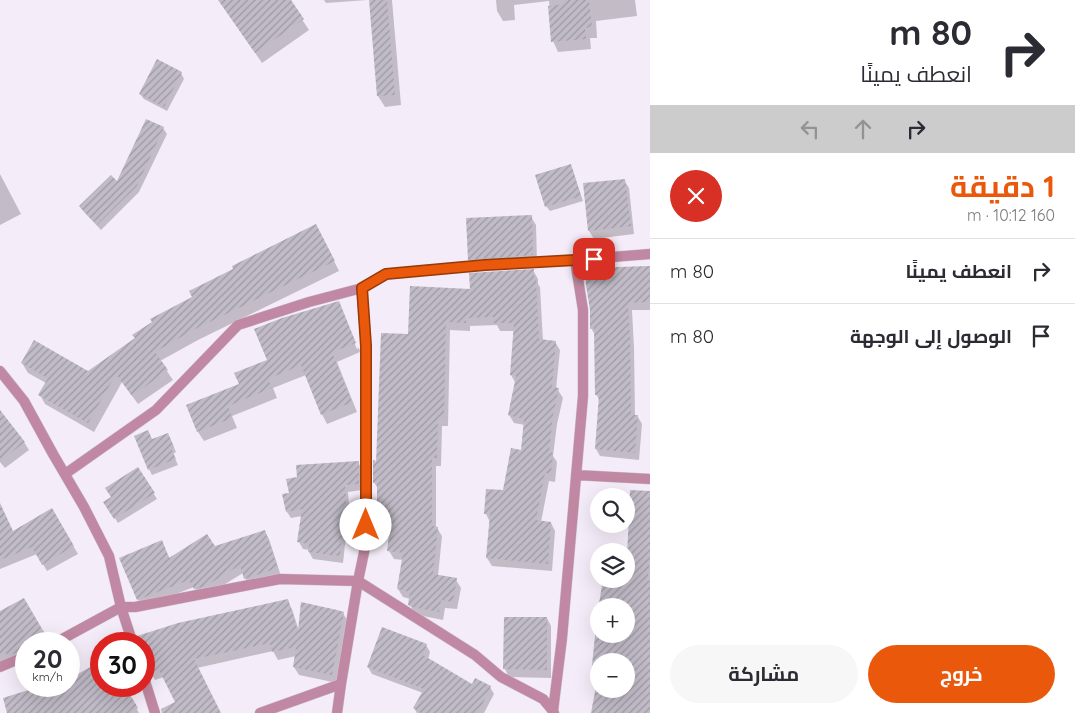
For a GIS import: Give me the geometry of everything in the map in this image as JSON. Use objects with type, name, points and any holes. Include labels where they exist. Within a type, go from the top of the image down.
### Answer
[{"type":"street","points":[[65,474],[156,410],[238,326],[309,302],[362,288],[386,274],[650,254]]},
{"type":"street","points":[[553,712],[562,638],[583,396],[583,310],[576,260]]},
{"type":"street","points":[[337,713],[340,684],[366,543],[366,346],[362,288]]},
{"type":"street","points":[[0,371],[24,400],[109,556],[129,632]]},
{"type":"street","points":[[576,475],[650,479]]},
{"type":"street","points":[[75,632],[121,607],[134,607],[280,579],[358,581],[475,655],[501,677],[544,699],[553,712]]},
{"type":"street","points":[[0,667],[15,661]]},
{"type":"street","points":[[260,713],[340,684]]},
{"type":"street","points":[[150,697],[155,713]]},
{"type":"building","points":[[218,0],[291,0],[304,19],[255,53]]},
{"type":"building","points":[[369,0],[387,0],[395,95],[377,96]]},
{"type":"building","points":[[565,0],[589,0],[592,27],[585,28],[586,39],[551,42],[548,6],[565,4]]},
{"type":"building","points":[[157,59],[182,72],[164,107],[139,94]]},
{"type":"building","points":[[146,119],[164,127],[137,186],[97,225],[79,206],[111,175],[117,181]]},
{"type":"building","points":[[571,164],[581,196],[545,207],[535,175]]},
{"type":"building","points":[[625,179],[631,226],[588,231],[583,183]]},
{"type":"building","points":[[532,215],[533,255],[468,260],[466,218]]},
{"type":"building","points":[[316,224],[335,261],[193,330],[155,352],[168,370],[132,396],[116,374],[88,423],[38,395],[48,378],[21,363],[34,340],[88,371],[135,338],[132,335],[152,322],[150,319],[192,297],[189,291],[233,269],[232,266]]},
{"type":"building","points":[[650,266],[650,302],[628,303],[631,415],[638,415],[635,453],[595,449],[599,395],[595,395],[594,328],[590,329],[590,310],[585,268]]},
{"type":"building","points":[[534,269],[539,339],[556,341],[552,387],[559,388],[553,415],[549,452],[553,453],[551,474],[545,473],[536,520],[551,522],[548,564],[486,558],[490,514],[484,514],[486,489],[503,490],[511,448],[521,450],[524,419],[508,415],[516,376],[510,375],[514,323],[494,323],[494,317],[466,318],[466,323],[446,322],[444,418],[438,418],[437,458],[432,458],[432,526],[438,527],[433,574],[457,578],[453,602],[441,600],[439,612],[412,607],[408,605],[410,592],[397,589],[403,553],[387,551],[391,518],[377,518],[377,482],[373,483],[373,460],[376,463],[381,333],[408,334],[410,286],[470,289],[469,273]]},
{"type":"building","points":[[339,301],[356,343],[332,352],[352,402],[321,415],[301,365],[268,379],[272,388],[228,406],[232,418],[197,432],[186,405],[239,384],[234,373],[267,360],[254,329],[282,318]]},
{"type":"building","points":[[0,410],[25,442],[0,461]]},
{"type":"building","points":[[148,430],[152,439],[168,433],[174,447],[171,448],[176,459],[148,470],[134,436]]},
{"type":"building","points":[[359,461],[359,484],[345,485],[347,511],[345,511],[340,556],[308,552],[309,544],[297,542],[302,509],[286,512],[282,494],[289,493],[286,479],[297,477],[296,465]]},
{"type":"building","points":[[138,467],[155,493],[114,519],[103,502],[111,497],[105,488]]},
{"type":"building","points":[[635,490],[650,491],[650,551],[647,580],[650,581],[650,713],[591,713],[594,698],[635,698],[635,653],[593,653],[594,643],[635,643],[635,598],[600,598],[602,588],[635,588],[635,543],[628,543],[628,533],[635,533]]},
{"type":"building","points":[[0,503],[13,531],[52,508],[74,546],[42,565],[32,547],[0,560]]},
{"type":"building","points":[[265,530],[278,568],[244,579],[240,565],[204,587],[194,589],[189,580],[137,600],[119,558],[162,540],[169,558],[207,534],[215,546]]},
{"type":"building","points":[[24,598],[44,632],[15,632],[15,653],[8,656],[5,652],[0,654],[0,611]]},
{"type":"building","points":[[288,599],[298,631],[301,602],[344,612],[332,675],[293,667],[296,647],[272,652],[270,643],[194,659],[221,713],[162,713],[161,709],[175,702],[159,670],[155,671],[155,632],[150,632],[178,623]]},
{"type":"building","points":[[504,617],[547,617],[547,670],[503,669]]},
{"type":"building","points":[[382,627],[427,644],[423,655],[472,684],[475,678],[491,686],[478,713],[421,713],[413,708],[424,689],[367,667]]},
{"type":"building","points":[[90,667],[90,697],[132,697],[138,708],[130,713],[7,713],[3,698],[15,694],[15,697],[80,697],[80,673]]},
{"type":"route","points":[[366,525],[366,346],[362,288],[386,274],[485,265],[594,259]]}]
